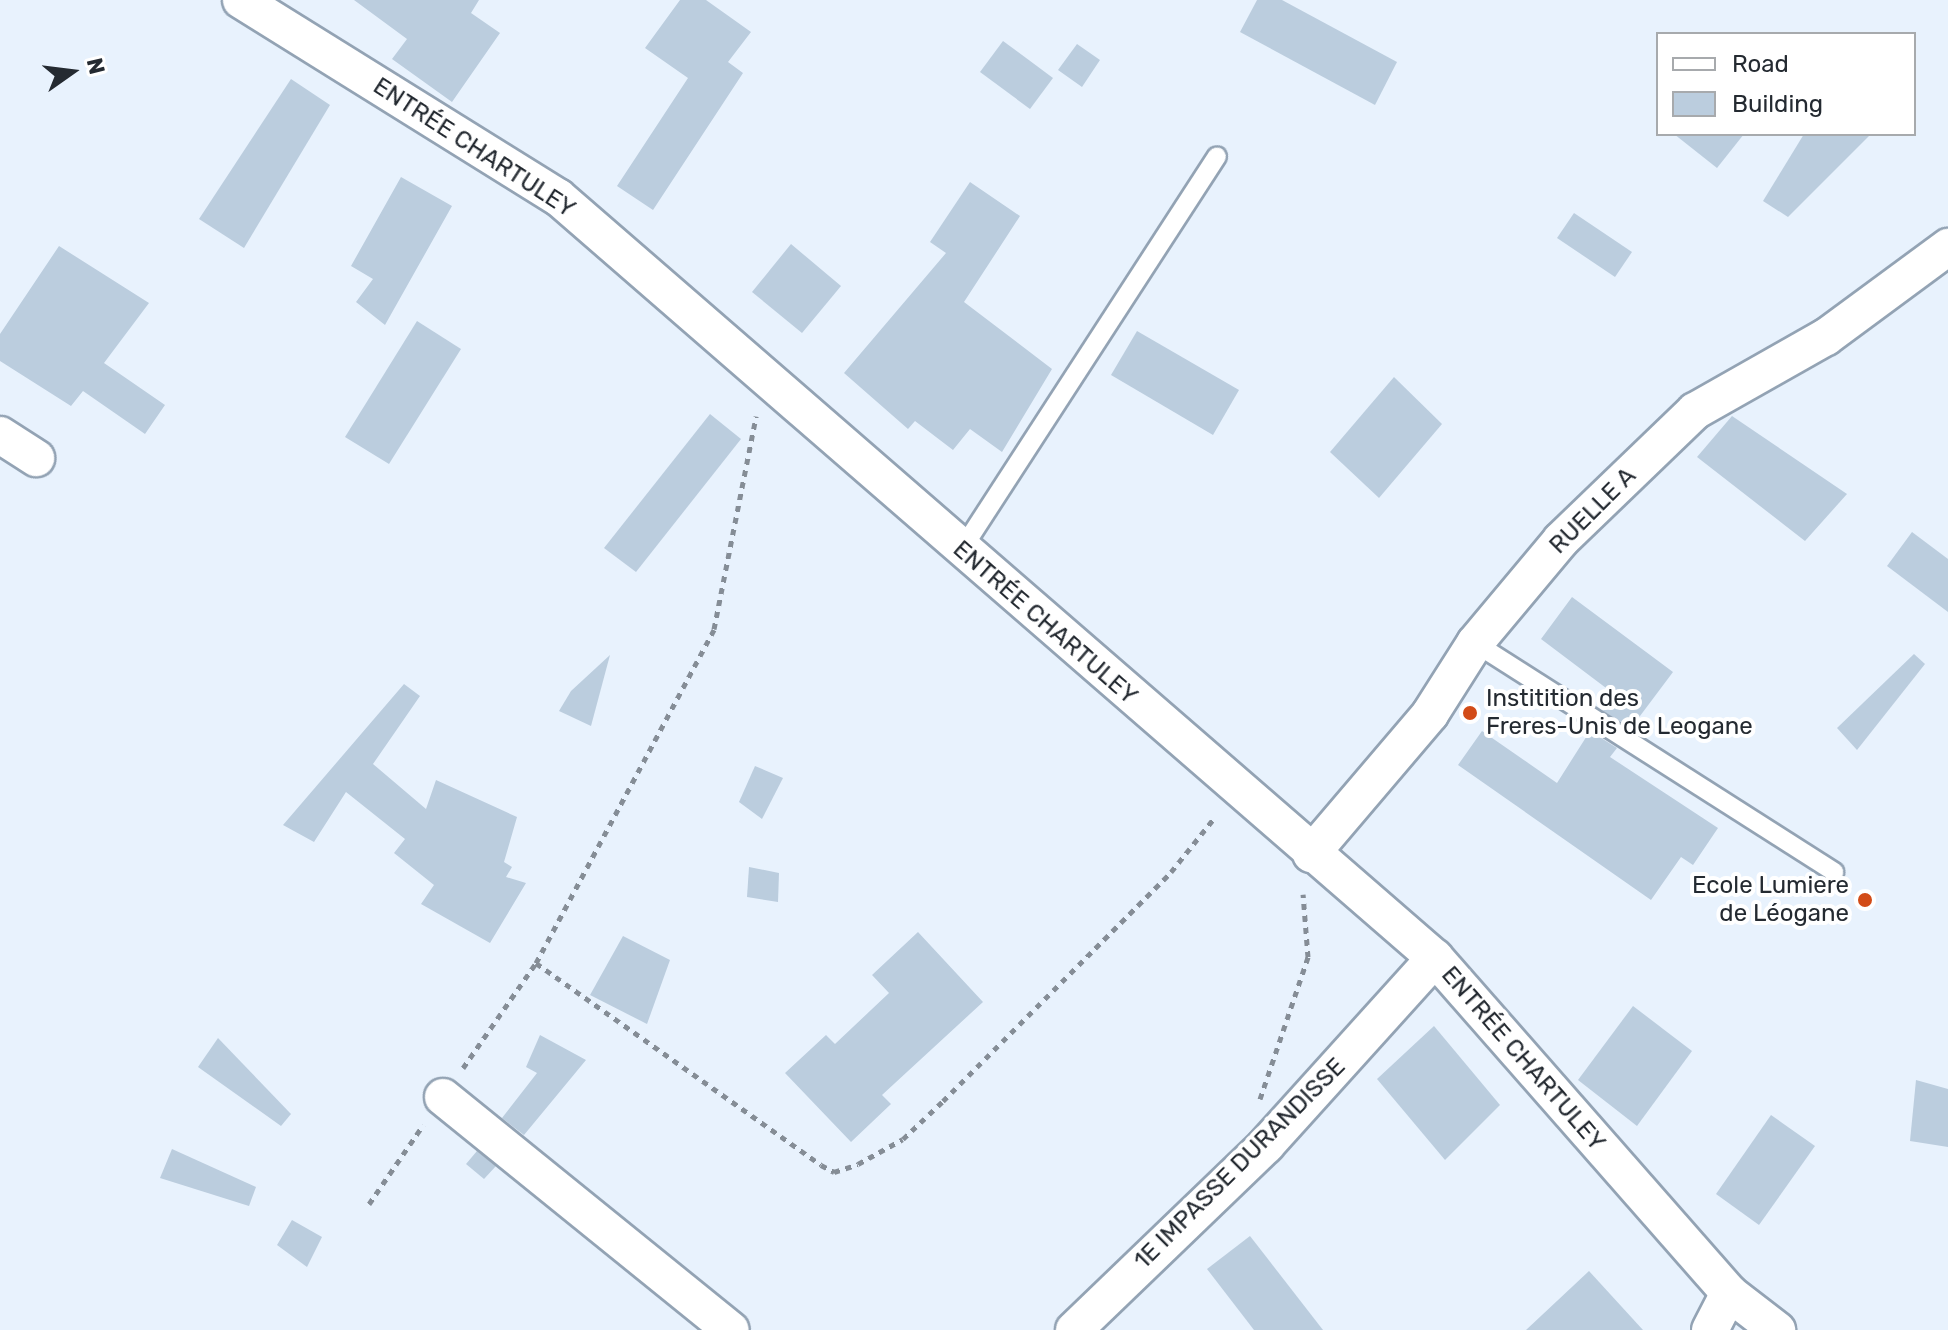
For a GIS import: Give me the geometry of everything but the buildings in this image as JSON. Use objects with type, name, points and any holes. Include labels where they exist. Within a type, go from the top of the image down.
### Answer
[{"type":"street","name":"ENTRÉE CHARTULEY","points":[[241,0],[558,197],[1237,790],[1435,958],[1729,1293],[1777,1330]]},
{"type":"street","name":"RUELLE A","points":[[1311,854],[1430,714],[1475,643],[1561,540],[1695,411],[1826,337],[1948,247]]},
{"type":"street","points":[[0,435],[36,458]]},
{"type":"street","name":"1E IMPASSE DURANDISSE","points":[[1074,1330],[1266,1145],[1435,958]]},
{"type":"street","points":[[443,1097],[731,1330]]},
{"type":"street","points":[[1710,1330],[1729,1293]]},
{"type":"lane","points":[[962,549],[1217,156]]},
{"type":"lane","points":[[1475,643],[1834,872]]},
{"type":"path","points":[[369,1204],[536,963],[714,629],[763,376]]},
{"type":"path","points":[[536,963],[834,1172],[903,1139],[1171,872],[1237,790]]},
{"type":"path","points":[[1266,1145],[1259,1090],[1308,957],[1300,911],[1311,854]]},
{"type":"place","name":"Institition des Freres-Unis de Leogane","points":[[1470,713]]},
{"type":"place","name":"Ecole Lumiere de Léogane","points":[[1865,900]]}]
